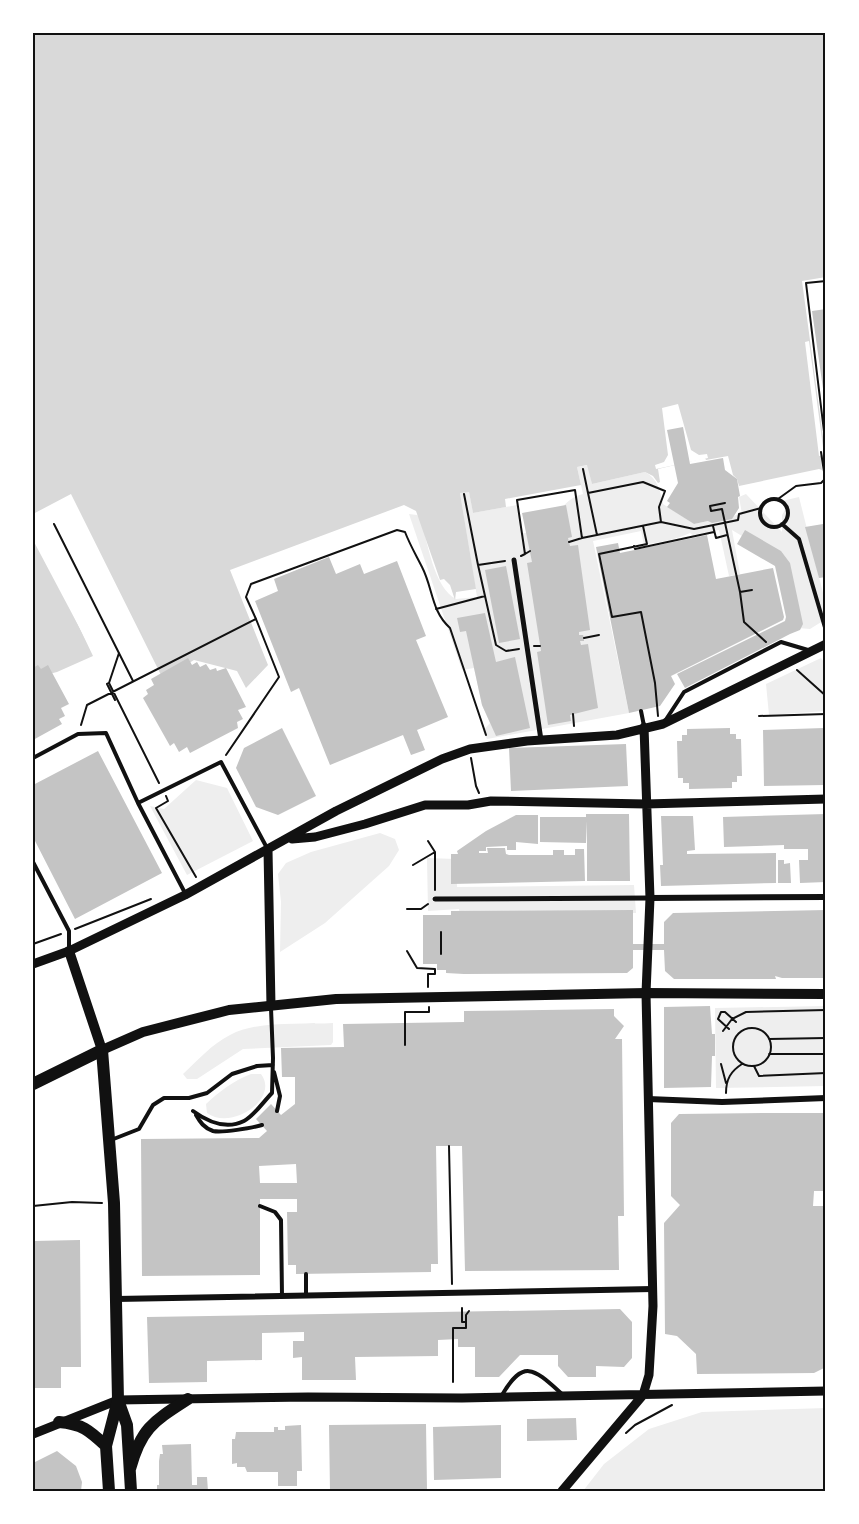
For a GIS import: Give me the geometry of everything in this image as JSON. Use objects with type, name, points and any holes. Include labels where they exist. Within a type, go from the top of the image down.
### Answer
[{"type":"main road","points":[[69,951],[102,1050],[114,1203],[118,1400],[106,1446],[109,1491]]},
{"type":"main road","points":[[33,1084],[143,1032],[229,1010],[336,999],[646,993],[826,994]]},
{"type":"main road","points":[[118,1400],[127,1425],[131,1491]]},
{"type":"main road","points":[[130,1469],[135,1451],[150,1427],[158,1418],[189,1400]]},
{"type":"main road","points":[[59,1422],[75,1424],[87,1429],[106,1446]]},
{"type":"street","points":[[514,560],[541,740]]},
{"type":"street","points":[[33,964],[69,951],[186,895],[384,786],[442,759],[470,749],[490,746],[617,735],[643,724],[661,721],[826,644]]},
{"type":"street","points":[[562,1491],[643,1395],[652,1352],[653,1289],[646,993],[650,898],[643,724]]},
{"type":"street","points":[[287,840],[315,837],[425,805],[468,805],[491,801],[646,804],[826,799]]},
{"type":"street","points":[[268,850],[271,1006]]},
{"type":"street","points":[[435,899],[826,897]]},
{"type":"street","points":[[648,1099],[726,1102],[826,1098]]},
{"type":"street","points":[[116,1299],[653,1289]]},
{"type":"street","points":[[33,1434],[118,1400],[500,1397],[826,1391]]},
{"type":"lane","points":[[778,499],[787,508],[787,517],[782,524],[774,527],[765,524],[761,516],[761,508],[766,501],[778,499]]},
{"type":"lane","points":[[782,524],[799,539],[826,631]]},
{"type":"lane","points":[[661,721],[670,713],[684,692],[781,642],[812,651]]},
{"type":"lane","points":[[641,711],[643,724]]},
{"type":"lane","points":[[33,758],[78,734],[106,733],[138,803],[186,895]]},
{"type":"lane","points":[[138,803],[221,762],[268,850]]},
{"type":"lane","points":[[33,862],[69,931],[69,951]]},
{"type":"lane","points":[[262,1125],[247,1130],[215,1131],[202,1125],[194,1111],[206,1121],[228,1125],[244,1121],[272,1093],[271,1006]]},
{"type":"lane","points":[[109,1141],[132,1134],[139,1129],[153,1105],[164,1098],[189,1098],[207,1093],[232,1074],[257,1066],[273,1065]]},
{"type":"lane","points":[[273,1065],[280,1096],[277,1111]]},
{"type":"lane","points":[[260,1206],[275,1212],[281,1220],[282,1297]]},
{"type":"lane","points":[[306,1274],[306,1297]]},
{"type":"lane","points":[[500,1397],[516,1374],[527,1371],[538,1374],[565,1396]]},
{"type":"path","points":[[826,281],[806,283],[826,448]]},
{"type":"path","points":[[778,499],[796,486],[821,483],[825,478],[821,452]]},
{"type":"path","points":[[583,469],[597,536]]},
{"type":"path","points":[[588,493],[643,482],[665,491],[659,507],[661,522]]},
{"type":"path","points":[[525,554],[517,500],[574,490],[582,538]]},
{"type":"path","points":[[464,494],[496,645],[506,651],[528,647]]},
{"type":"path","points":[[725,503],[710,506],[711,511],[722,509],[740,592],[744,622]]},
{"type":"path","points":[[569,542],[661,522],[694,529],[713,526],[738,520],[738,513],[761,508]]},
{"type":"path","points":[[54,524],[133,681]]},
{"type":"path","points":[[643,525],[646,544],[599,554],[612,617],[641,612],[661,721]]},
{"type":"path","points":[[713,526],[716,538],[727,535]]},
{"type":"path","points":[[221,762],[279,677],[246,597],[251,584],[397,530],[405,532],[422,567],[435,609],[441,620],[450,628],[472,699],[490,746]]},
{"type":"path","points":[[634,546],[635,549],[714,532]]},
{"type":"path","points":[[478,565],[514,560],[530,550]]},
{"type":"path","points":[[740,592],[752,590]]},
{"type":"path","points":[[435,609],[485,596]]},
{"type":"path","points":[[78,734],[87,705],[256,619]]},
{"type":"path","points":[[584,638],[599,635]]},
{"type":"path","points":[[115,700],[108,683],[119,653]]},
{"type":"path","points":[[108,683],[168,801],[156,808],[196,877],[180,884]]},
{"type":"path","points":[[818,689],[826,696]]},
{"type":"path","points":[[643,724],[661,721],[670,713]]},
{"type":"path","points":[[573,714],[575,737]]},
{"type":"path","points":[[759,716],[826,714]]},
{"type":"path","points":[[470,749],[476,786],[482,797],[491,801]]},
{"type":"path","points":[[428,841],[435,852],[435,899]]},
{"type":"path","points":[[413,865],[435,852]]},
{"type":"path","points":[[33,944],[157,896]]},
{"type":"path","points":[[407,909],[421,909]]},
{"type":"path","points":[[441,932],[441,954]]},
{"type":"path","points":[[407,951],[417,968],[435,969]]},
{"type":"path","points":[[723,1031],[732,1019],[750,1011],[826,1010]]},
{"type":"path","points":[[729,1029],[718,1019],[721,1012],[725,1012],[736,1022]]},
{"type":"path","points":[[753,1028],[765,1033],[771,1044],[769,1054],[765,1061],[754,1066],[742,1064],[737,1060],[732,1048],[736,1036],[741,1031],[753,1028]]},
{"type":"path","points":[[769,1039],[826,1038]]},
{"type":"path","points":[[769,1054],[826,1054]]},
{"type":"path","points":[[721,1064],[726,1083],[726,1102]]},
{"type":"path","points":[[726,1083],[734,1070],[742,1064]]},
{"type":"path","points":[[754,1066],[759,1076],[826,1073]]},
{"type":"path","points":[[449,1146],[451,1278]]},
{"type":"path","points":[[33,1206],[72,1202],[114,1203]]},
{"type":"path","points":[[462,1308],[462,1322],[466,1322]]},
{"type":"path","points":[[453,1382],[453,1328],[466,1328],[466,1315],[469,1311]]},
{"type":"path","points":[[620,1439],[634,1425],[674,1404]]},
{"type":"shaded area","points":[[33,33],[826,33],[826,277],[802,281],[826,459],[821,460],[822,470],[739,486],[733,475],[728,456],[706,460],[705,458],[658,469],[660,482],[658,483],[653,476],[645,472],[592,484],[587,465],[577,467],[581,485],[505,499],[506,507],[473,513],[469,492],[460,493],[476,589],[456,592],[455,600],[450,585],[444,579],[440,580],[416,511],[404,505],[230,570],[268,665],[246,688],[237,671],[194,660],[163,679],[71,494],[33,514]]},
{"type":"shaded area","points":[[588,465],[592,484],[645,472],[656,482],[663,504],[694,524],[742,514],[739,497],[746,494],[782,532],[782,515],[785,510],[782,501],[799,497],[826,605],[826,619],[810,629],[798,628],[787,563],[732,530],[740,574],[729,576],[719,530],[693,535],[690,533],[644,545],[641,531],[593,541],[629,713],[487,739],[483,731],[490,723],[482,705],[474,668],[462,670],[409,514],[417,515],[421,519],[437,575],[448,593],[456,599],[477,597],[460,493],[469,491],[473,513],[517,505],[522,533],[532,532],[548,522],[567,502],[583,494],[577,467]]},
{"type":"shaded area","points":[[33,530],[93,656],[57,672],[33,678]]},
{"type":"shaded area","points":[[821,658],[826,665],[826,711],[769,715],[766,684]]},
{"type":"shaded area","points":[[196,780],[227,788],[253,841],[187,875],[150,806],[164,809]]},
{"type":"shaded area","points":[[380,833],[395,839],[399,850],[389,866],[325,923],[280,952],[281,902],[278,874],[286,863],[311,852]]},
{"type":"shaded area","points":[[427,858],[456,859],[457,887],[634,885],[636,913],[460,915],[459,909],[428,911]]},
{"type":"shaded area","points":[[826,1006],[826,1086],[716,1088],[715,1008]]},
{"type":"shaded area","points":[[333,1023],[331,1045],[243,1049],[197,1079],[187,1079],[183,1074],[217,1043],[241,1030],[266,1025]]},
{"type":"shaded area","points":[[251,1074],[261,1074],[265,1084],[264,1093],[259,1102],[250,1110],[228,1118],[217,1118],[207,1113],[206,1104],[211,1099],[233,1083]]},
{"type":"shaded area","points":[[826,1408],[826,1491],[583,1491],[604,1464],[649,1429],[702,1412]]},
{"type":"pier","points":[[809,341],[824,455],[819,456],[805,342]]},
{"type":"pier","points":[[678,404],[691,450],[699,455],[707,454],[708,458],[656,469],[655,465],[664,462],[668,455],[662,408]]},
{"type":"pier","points":[[36,530],[95,657],[33,540],[33,531]]},
{"type":"building","points":[[826,309],[826,403],[825,403],[812,311]]},
{"type":"building","points":[[683,427],[690,464],[723,458],[725,470],[737,479],[740,496],[738,497],[739,508],[732,519],[694,524],[667,507],[670,503],[667,501],[678,483],[667,430]]},
{"type":"building","points":[[566,505],[572,537],[568,538],[570,546],[578,545],[590,630],[579,632],[579,635],[583,635],[584,638],[584,641],[580,641],[581,645],[588,644],[598,708],[570,715],[571,721],[548,725],[537,652],[541,651],[527,563],[532,562],[522,513]]},
{"type":"building","points":[[823,524],[826,543],[826,577],[819,578],[805,527]]},
{"type":"building","points":[[745,530],[781,551],[790,563],[803,624],[800,630],[685,688],[677,674],[785,621],[775,566],[737,544]]},
{"type":"building","points":[[707,535],[716,579],[773,568],[783,620],[671,676],[675,684],[660,706],[629,713],[596,547],[618,543],[620,553]]},
{"type":"building","points":[[329,557],[336,574],[360,564],[364,574],[397,561],[426,636],[416,640],[448,717],[417,730],[425,750],[411,755],[403,735],[330,765],[299,688],[291,692],[255,601],[278,591],[274,579]]},
{"type":"building","points":[[506,566],[520,639],[499,643],[485,570]]},
{"type":"building","points":[[485,613],[496,662],[515,657],[530,728],[496,736],[482,705],[466,631],[460,632],[457,618]]},
{"type":"building","points":[[188,658],[192,665],[197,662],[200,667],[206,664],[210,670],[216,668],[217,671],[226,668],[246,707],[238,710],[243,719],[237,722],[238,728],[190,753],[187,747],[179,752],[174,743],[170,746],[143,698],[148,694],[146,690],[154,685],[151,679]]},
{"type":"building","points":[[38,665],[41,669],[48,665],[69,704],[61,708],[65,716],[59,719],[62,724],[33,740],[33,668]]},
{"type":"building","points":[[282,728],[316,796],[278,815],[256,807],[236,768],[244,748]]},
{"type":"building","points":[[730,728],[730,734],[736,734],[736,739],[741,739],[742,776],[737,776],[737,782],[732,782],[732,788],[689,789],[689,783],[683,783],[683,778],[678,778],[677,741],[682,741],[682,735],[687,735],[687,729]]},
{"type":"building","points":[[824,728],[825,785],[764,786],[763,730]]},
{"type":"building","points":[[626,744],[628,786],[511,791],[509,748]]},
{"type":"building","points":[[98,751],[162,873],[75,919],[33,837],[33,785]]},
{"type":"building","points":[[586,814],[629,814],[630,881],[587,881],[587,821],[586,843],[540,842],[540,817],[586,817]]},
{"type":"building","points":[[826,814],[826,882],[800,883],[799,860],[808,860],[808,849],[784,849],[784,845],[724,847],[723,817]]},
{"type":"building","points":[[516,815],[538,815],[538,844],[516,842],[516,850],[507,850],[507,846],[486,847],[486,851],[479,851],[479,853],[488,853],[487,848],[505,848],[506,854],[509,855],[553,855],[553,850],[564,850],[564,855],[575,855],[575,849],[584,849],[585,881],[451,884],[451,854],[458,854],[457,851],[486,831]]},
{"type":"building","points":[[661,816],[693,816],[695,850],[687,851],[687,854],[776,853],[776,883],[661,886],[660,865],[663,865]]},
{"type":"building","points":[[778,860],[784,860],[784,864],[790,863],[791,883],[778,883]]},
{"type":"building","points":[[633,910],[633,944],[664,944],[664,922],[673,913],[826,910],[826,975],[823,975],[823,978],[775,976],[776,979],[674,979],[665,971],[664,950],[633,950],[633,968],[627,973],[464,974],[437,970],[437,964],[423,964],[423,915],[451,915],[451,911]]},
{"type":"building","points":[[710,1006],[712,1034],[715,1034],[711,1087],[664,1088],[664,1007]]},
{"type":"building","points":[[614,1009],[614,1016],[624,1026],[615,1039],[622,1039],[624,1216],[618,1216],[619,1270],[465,1271],[462,1146],[436,1146],[438,1264],[431,1264],[431,1272],[296,1274],[296,1265],[288,1265],[287,1212],[297,1212],[297,1199],[260,1199],[260,1275],[142,1276],[141,1139],[259,1138],[267,1131],[256,1119],[271,1104],[281,1115],[295,1104],[295,1077],[282,1077],[281,1048],[344,1047],[343,1024],[464,1022],[464,1011]],"holes":[[[296,1164],[297,1183],[260,1183],[259,1166]]]},
{"type":"building","points":[[826,1113],[826,1191],[814,1191],[813,1206],[826,1206],[826,1367],[814,1373],[697,1374],[696,1354],[677,1336],[665,1334],[664,1223],[680,1205],[671,1196],[671,1123],[679,1114]]},
{"type":"building","points":[[80,1240],[81,1367],[61,1367],[61,1388],[35,1388],[33,1241]]},
{"type":"building","points":[[620,1309],[632,1322],[632,1358],[624,1367],[596,1366],[596,1377],[568,1377],[558,1366],[558,1355],[520,1355],[499,1377],[475,1377],[475,1347],[458,1347],[458,1339],[438,1340],[438,1356],[355,1357],[356,1380],[302,1380],[302,1357],[293,1358],[293,1341],[304,1341],[304,1332],[262,1333],[262,1360],[207,1361],[207,1382],[149,1383],[147,1317]]},
{"type":"building","points":[[576,1418],[577,1440],[527,1441],[527,1419]]},
{"type":"building","points":[[426,1424],[427,1490],[330,1491],[329,1425]]},
{"type":"building","points":[[301,1425],[302,1471],[297,1471],[297,1486],[278,1486],[278,1472],[247,1472],[245,1467],[237,1467],[237,1463],[232,1464],[232,1439],[235,1439],[236,1432],[274,1432],[274,1427],[278,1427],[278,1430],[285,1430],[285,1426]]},
{"type":"building","points":[[501,1425],[501,1478],[434,1480],[433,1427]]},
{"type":"building","points":[[191,1444],[192,1485],[197,1485],[197,1477],[207,1477],[208,1491],[157,1491],[160,1454],[163,1454],[162,1445]]},
{"type":"building","points":[[57,1451],[76,1466],[82,1482],[81,1491],[33,1491],[33,1463]]}]
